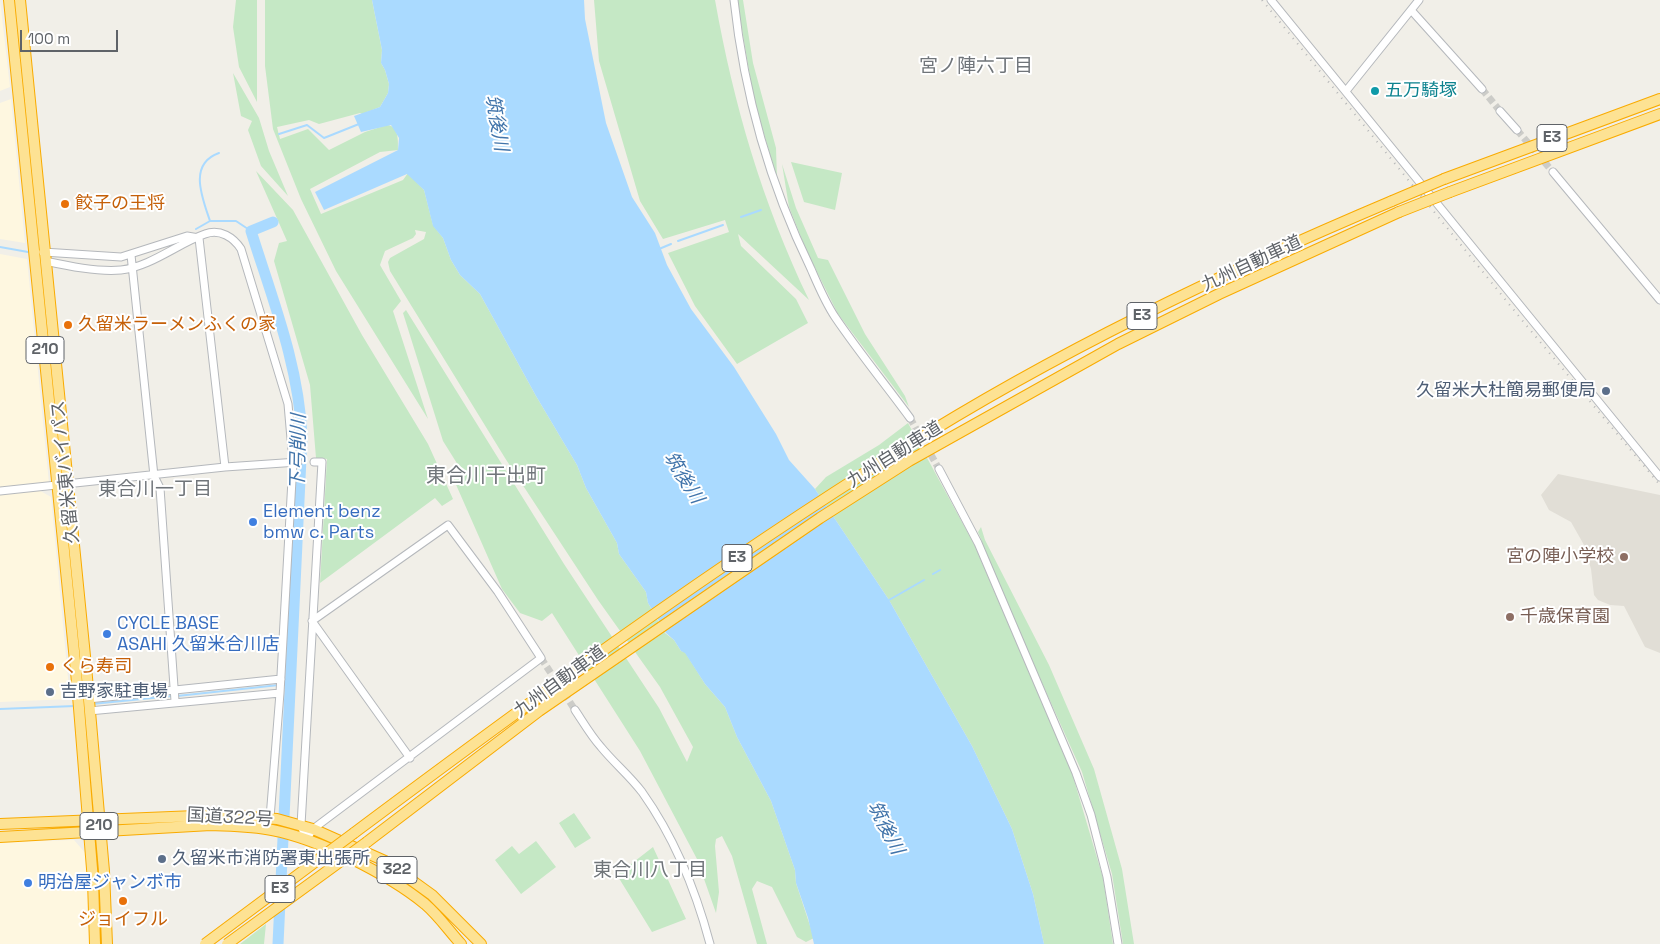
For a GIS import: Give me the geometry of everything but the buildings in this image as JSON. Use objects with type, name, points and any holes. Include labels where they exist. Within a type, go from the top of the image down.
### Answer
[{"type":"highway","name":"久留米東バイパス","points":[[9,0],[63,486],[85,705],[93,820],[107,944]]},
{"type":"highway","name":"久留米東バイパス","points":[[20,0],[63,486]]},
{"type":"highway","name":"九州自動車道","points":[[205,944],[575,671],[675,600],[901,449],[1000,391],[1112,331],[1214,281],[1392,201],[1444,179],[1660,99]]},
{"type":"highway","name":"九州自動車道","points":[[227,944],[367,842],[539,711],[820,518],[909,461],[1118,344],[1219,294],[1399,212],[1660,114]]},
{"type":"highway","name":"国道322号","points":[[0,824],[220,815],[273,818],[313,829],[385,861],[432,895],[481,944]]},
{"type":"highway","name":"国道322号","points":[[0,836],[211,825],[242,826],[276,831],[306,840],[391,880],[426,905],[461,944]]},
{"type":"highway","name":"久留米東バイパス","points":[[95,832],[95,944]]},
{"type":"street","points":[[734,0],[746,80],[758,127],[782,205],[798,245],[834,315],[910,418]]},
{"type":"street","points":[[1271,0],[1660,477]]},
{"type":"street","points":[[1346,91],[1419,0]]},
{"type":"street","points":[[1411,10],[1482,89]]},
{"type":"street","points":[[1500,111],[1517,130]]},
{"type":"street","points":[[1554,172],[1660,300]]},
{"type":"street","points":[[44,257],[89,268],[121,270],[213,232],[228,235],[236,240],[241,249],[288,404],[295,462],[273,818]]},
{"type":"street","points":[[44,257],[121,257],[187,236],[199,238]]},
{"type":"street","points":[[199,238],[225,467]]},
{"type":"street","points":[[131,255],[130,267],[154,476],[160,488],[175,701]]},
{"type":"street","points":[[0,491],[63,486],[225,467],[295,462]]},
{"type":"street","points":[[312,621],[448,525],[498,592],[542,658],[313,829],[306,840],[298,825],[322,462],[314,462]]},
{"type":"street","points":[[939,469],[978,543],[1076,773],[1099,843],[1115,912],[1118,944]]},
{"type":"street","points":[[312,621],[410,758]]},
{"type":"street","points":[[85,705],[174,690],[281,679]]},
{"type":"street","points":[[85,705],[175,701],[280,693]]},
{"type":"street","points":[[575,710],[600,747],[638,787],[674,843],[705,925],[710,944]]},
{"type":"shaded area","points":[[0,0],[10,87],[0,91]]},
{"type":"shaded area","points":[[11,99],[25,243],[0,239],[0,103]]},
{"type":"shaded area","points":[[0,254],[27,259],[49,483],[0,487]]},
{"type":"shaded area","name":"宮の陣小学校","points":[[1558,474],[1660,495],[1660,653],[1645,647],[1624,606],[1610,605],[1598,600],[1594,595],[1591,569],[1584,545],[1571,522],[1549,510],[1541,495]]},
{"type":"shaded area","points":[[37,489],[51,497],[70,699],[0,702],[0,493]]},
{"type":"shaded area","points":[[74,840],[87,855],[90,944],[0,944],[0,842]]},
{"type":"green space","points":[[236,0],[257,0],[257,102],[239,67],[233,27]]},
{"type":"green space","points":[[265,0],[372,0],[382,50],[381,63],[389,84],[388,93],[380,107],[362,114],[319,124],[309,120],[277,127],[280,139],[308,129],[329,150],[365,132],[387,125],[394,128],[398,138],[398,150],[380,152],[310,189],[321,214],[403,180],[408,173],[424,190],[433,225],[443,238],[451,260],[460,275],[480,294],[536,396],[577,465],[586,488],[617,543],[619,554],[646,592],[648,603],[665,633],[674,640],[681,651],[685,652],[705,684],[725,707],[737,737],[771,801],[795,870],[796,883],[814,938],[806,942],[797,937],[772,887],[757,881],[752,889],[767,944],[757,944],[732,856],[722,836],[716,839],[715,846],[719,892],[716,913],[697,859],[640,751],[552,613],[542,621],[520,613],[502,589],[450,471],[458,465],[443,441],[403,313],[406,310],[564,564],[659,708],[687,762],[693,747],[660,687],[598,600],[505,458],[390,271],[388,262],[390,258],[424,239],[426,232],[415,230],[416,234],[413,238],[385,251],[380,265],[401,301],[393,311],[428,419],[336,271],[301,199],[273,129],[265,66]]},
{"type":"green space","points":[[594,0],[715,0],[731,78],[752,153],[777,227],[809,300],[738,234],[741,246],[796,299],[808,323],[737,364],[695,306],[668,253],[729,232],[725,220],[663,239],[640,201],[599,61]]},
{"type":"green space","points":[[737,0],[743,0],[753,63],[776,148],[777,178],[754,100]]},
{"type":"green space","points":[[233,73],[259,118],[269,151],[288,196],[261,166],[248,130],[252,121],[241,116]]},
{"type":"green space","points":[[791,162],[842,173],[835,210],[804,202]]},
{"type":"green space","points":[[782,164],[796,208],[818,258],[828,260],[865,334],[905,396],[909,407],[838,314],[806,250],[789,207]]},
{"type":"green space","points":[[256,171],[293,210],[362,335],[428,444],[453,499],[442,506],[435,498],[320,583],[327,459],[316,458],[310,385],[274,261],[279,243],[287,241]]},
{"type":"green space","points":[[908,423],[974,544],[1072,773],[1103,878],[1113,944],[1044,944],[1033,894],[1012,829],[972,746],[889,600],[815,489],[826,477],[879,445]]},
{"type":"green space","points":[[981,527],[985,540],[1049,665],[1094,769],[1122,869],[1134,944],[1123,944],[1112,874],[1082,772],[1016,625],[978,532]]},
{"type":"green space","points":[[574,813],[591,838],[575,848],[559,823]]},
{"type":"green space","points":[[536,841],[556,867],[521,894],[495,860],[512,846],[519,854]]},
{"type":"green space","points":[[653,847],[686,919],[652,932],[617,875]]},
{"type":"green space","points":[[266,924],[264,944],[240,944]]},
{"type":"water","name":"筑後川","points":[[372,0],[584,0],[585,19],[606,123],[632,197],[655,233],[667,265],[691,309],[734,367],[776,434],[789,460],[815,489],[889,600],[972,746],[1012,829],[1033,894],[1044,944],[814,944],[808,918],[796,883],[795,870],[771,801],[737,737],[725,707],[705,684],[685,653],[681,651],[674,640],[666,633],[648,603],[646,592],[619,554],[617,543],[586,488],[577,465],[536,396],[480,294],[460,275],[451,260],[443,238],[433,226],[424,190],[407,174],[324,210],[315,192],[398,150],[399,138],[391,125],[361,132],[354,116],[380,107],[388,93],[389,84],[381,63],[382,50]]},
{"type":"waterway","points":[[279,134],[307,125],[324,138],[359,124]]},
{"type":"waterway","points":[[210,221],[201,192],[200,173],[203,165],[209,158],[219,153]]},
{"type":"waterway","points":[[741,217],[761,210]]},
{"type":"waterway","points":[[196,229],[210,221],[236,221],[251,231]]},
{"type":"waterway","name":"下弓削川","points":[[273,222],[251,231],[276,307],[290,358],[300,410],[302,437],[278,944]]},
{"type":"waterway","points":[[678,241],[723,225]]},
{"type":"waterway","points":[[659,249],[671,244]]},
{"type":"waterway","points":[[0,247],[28,252]]},
{"type":"waterway","points":[[933,574],[940,570]]},
{"type":"waterway","points":[[889,600],[924,580]]},
{"type":"waterway","name":"下弓削川","points":[[284,685],[290,684]]},
{"type":"waterway","points":[[177,696],[279,685]]},
{"type":"waterway","points":[[92,704],[172,696]]},
{"type":"waterway","points":[[0,709],[75,706]]},
{"type":"tunnel","points":[[1482,89],[1500,111]]},
{"type":"tunnel","points":[[1517,130],[1553,172]]},
{"type":"tunnel","points":[[910,418],[939,469]]},
{"type":"tunnel","points":[[541,658],[575,710]]},
{"type":"railway","points":[[1262,0],[1526,325],[1660,485]]},
{"type":"place","name":"五万騎塚","points":[[1375,91]]},
{"type":"place","name":"餃子の王将","points":[[65,204]]},
{"type":"place","name":"久留米ラーメンふくの家","points":[[68,325]]},
{"type":"place","name":"久留米大杜簡易郵便局","points":[[1606,391]]},
{"type":"place","name":"Element benz bmw c. Parts","points":[[253,522]]},
{"type":"place","name":"宮の陣小学校","points":[[1624,557]]},
{"type":"place","name":"千歳保育園","points":[[1510,617]]},
{"type":"place","name":"CYCLE BASE ASAHI 久留米合川店","points":[[107,634]]},
{"type":"place","name":"くら寿司","points":[[50,667]]},
{"type":"place","name":"吉野家駐車場","points":[[50,692]]},
{"type":"place","name":"久留米市消防署東出張所","points":[[162,859]]},
{"type":"place","name":"明治屋ジャンボ市","points":[[28,883]]},
{"type":"place","name":"ジョイフル","points":[[123,901]]},
{"type":"district","name":"宮ノ陣六丁目","points":[[976,67]]},
{"type":"district","name":"東合川干出町","points":[[486,477]]},
{"type":"district","name":"東合川一丁目","points":[[155,490]]},
{"type":"district","name":"東合川八丁目","points":[[650,871]]}]
